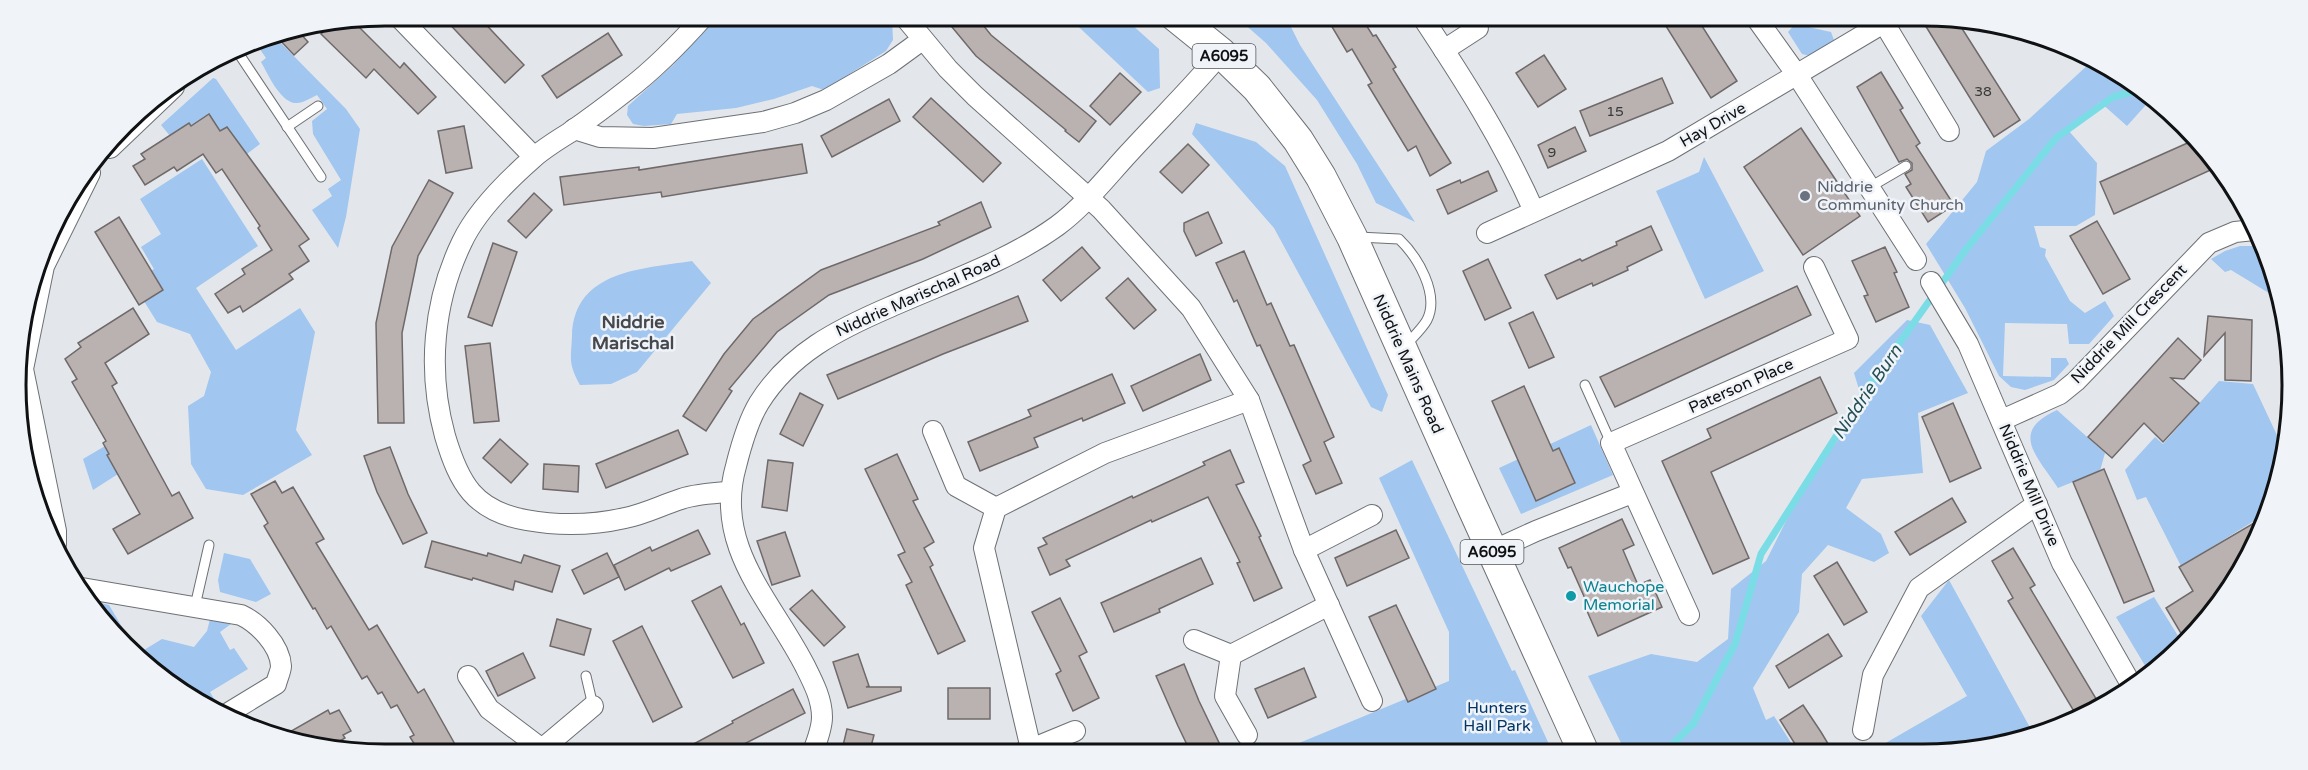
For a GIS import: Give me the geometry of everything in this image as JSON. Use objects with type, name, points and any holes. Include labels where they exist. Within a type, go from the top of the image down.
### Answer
[{"type":"main road","name":"Niddrie Mains Road","points":[[1188,26],[1221,53],[1257,88],[1298,140],[1326,186],[1352,237],[1580,744]]},
{"type":"street","points":[[409,26],[534,157]]},
{"type":"street","points":[[692,26],[666,58],[628,90],[534,157],[499,192],[463,240],[447,281],[438,315],[434,343],[436,383],[444,430],[454,465],[465,486],[480,502],[499,513],[553,524],[590,523],[625,518],[683,498],[730,492]]},
{"type":"street","points":[[911,26],[975,96],[1089,198],[1191,308],[1249,400],[1304,550],[1372,701]]},
{"type":"street","points":[[1428,26],[1497,134],[1534,211]]},
{"type":"street","points":[[1762,26],[1797,75],[1916,260]]},
{"type":"street","name":"Hay Drive","points":[[1487,233],[1668,152],[1878,26]]},
{"type":"street","name":"Hay Drive","points":[[1894,26],[1949,131]]},
{"type":"street","points":[[1444,50],[1478,28]]},
{"type":"street","points":[[574,129],[600,137],[653,138],[763,122],[795,113],[826,100],[889,64],[922,40]]},
{"type":"street","name":"Niddrie Marischal Road","points":[[815,744],[822,717],[817,689],[797,650],[750,577],[740,552],[732,520],[730,492],[741,448],[759,404],[800,355],[823,339],[851,324],[1002,258],[1036,240],[1059,224],[1089,198],[1221,53]]},
{"type":"street","points":[[52,250],[75,203]]},
{"type":"street","name":"Niddrie Mill Crescent","points":[[2002,420],[2060,394],[2076,381],[2198,252],[2209,243],[2235,232],[2247,231]]},
{"type":"street","name":"Paterson Place","points":[[1611,443],[1848,339],[1814,267]]},
{"type":"street","name":"Niddrie Mill Drive","points":[[1931,282],[1968,344],[2067,572],[2129,680]]},
{"type":"street","points":[[28,342],[40,285]]},
{"type":"street","points":[[26,385],[50,516]]},
{"type":"street","points":[[1024,744],[984,548],[996,508],[1105,453],[1249,400]]},
{"type":"street","points":[[933,430],[956,486],[996,508]]},
{"type":"street","points":[[1611,443],[1689,615]]},
{"type":"street","points":[[1492,551],[1632,493]]},
{"type":"street","points":[[1863,730],[1873,675],[1919,588],[2037,504]]},
{"type":"street","points":[[1304,550],[1372,515]]},
{"type":"street","points":[[90,590],[241,615],[262,629],[275,649],[281,665],[276,684],[233,710]]},
{"type":"street","points":[[1194,640],[1232,655],[1329,605]]},
{"type":"street","points":[[1232,655],[1225,696],[1248,735]]},
{"type":"street","points":[[468,676],[489,709],[534,744]]},
{"type":"street","points":[[553,744],[593,706]]},
{"type":"street","points":[[1042,744],[1075,731]]},
{"type":"lane","points":[[240,56],[321,177]]},
{"type":"lane","points":[[287,127],[318,106]]},
{"type":"lane","points":[[1870,187],[1906,166]]},
{"type":"lane","points":[[1352,237],[1399,239],[1412,252],[1422,272],[1432,299],[1430,309],[1427,319],[1402,350]]},
{"type":"lane","points":[[1585,385],[1611,443]]},
{"type":"lane","points":[[195,606],[209,545]]},
{"type":"lane","points":[[586,676],[593,706]]},
{"type":"green space","points":[[709,26],[892,26],[893,40],[886,51],[824,90],[812,86],[774,99],[736,108],[677,114],[671,124],[644,126],[633,124],[627,115],[628,106],[673,65]]},
{"type":"green space","points":[[1078,26],[1133,26],[1159,49],[1160,88],[1148,92]]},
{"type":"green space","points":[[1247,26],[1290,26],[1300,45],[1415,222],[1376,203],[1357,164],[1317,100],[1266,43]]},
{"type":"green space","points":[[1793,26],[1804,26],[1831,32],[1834,40],[1810,56],[1802,54],[1788,32]]},
{"type":"green space","points":[[280,42],[346,109],[360,129],[346,217],[338,248],[312,210],[332,196],[328,189],[341,180],[313,134],[312,121],[327,109],[317,95],[297,103],[284,97],[261,62],[266,58],[259,49]]},
{"type":"green space","points":[[2087,66],[2123,86],[2147,104],[2127,126],[2100,102],[2068,130],[2097,163],[2095,215],[2076,226],[2034,226],[2040,247],[2046,249],[2045,256],[2070,301],[2085,313],[2105,301],[2114,316],[2089,344],[2069,344],[2067,324],[2005,323],[2003,376],[2051,377],[2051,358],[2066,358],[2069,364],[2054,380],[2025,390],[2011,387],[1999,376],[1965,308],[1926,244],[1977,182],[1986,151],[2029,119]]},
{"type":"green space","points":[[213,78],[216,79],[260,144],[243,157],[227,127],[220,131],[209,114],[170,136],[161,125]]},
{"type":"green space","points":[[1196,123],[1256,142],[1285,166],[1388,395],[1382,412],[1371,407],[1274,228],[1192,134]]},
{"type":"green space","points":[[1704,157],[1764,271],[1705,299],[1656,191],[1699,172]]},
{"type":"green space","points":[[202,159],[258,246],[196,288],[236,350],[300,308],[315,332],[296,430],[312,455],[243,495],[206,489],[191,464],[188,406],[204,396],[211,372],[190,334],[157,322],[132,282],[154,269],[141,247],[161,234],[140,199]]},
{"type":"green space","points":[[2240,246],[2255,246],[2271,294],[2231,270],[2225,272],[2211,259]]},
{"type":"green space","points":[[692,261],[711,283],[637,372],[611,384],[580,385],[572,366],[571,350],[576,314],[585,298],[598,285],[614,277],[652,267]]},
{"type":"green space","points":[[1907,320],[1930,325],[1968,393],[1918,413],[1923,473],[1862,479],[1846,508],[1881,534],[1889,553],[1874,562],[1828,545],[1802,574],[1799,612],[1753,688],[1766,720],[1774,716],[1792,744],[1622,744],[1588,676],[1651,654],[1697,662],[1728,639],[1731,589],[1766,561],[1805,483],[1864,406],[1854,373]]},
{"type":"green space","points":[[2219,381],[2253,384],[2278,438],[2270,478],[2256,520],[2181,566],[2146,497],[2137,500],[2125,470],[2155,437],[2163,444]]},
{"type":"green space","points":[[2057,410],[2105,453],[2100,471],[2058,488],[2036,455],[2031,436],[2034,427],[2042,418]]},
{"type":"green space","points":[[1591,425],[1613,475],[1521,514],[1499,468]],"holes":[[[1559,449],[1536,500],[1521,466]]]},
{"type":"green space","points":[[105,446],[118,474],[93,490],[83,459]]},
{"type":"green space","name":"Hunters Hall Park","points":[[1412,460],[1549,744],[1297,744],[1449,681],[1449,632],[1379,478]]},
{"type":"green space","points":[[224,553],[250,559],[271,594],[256,602],[220,592],[218,580]]},
{"type":"green space","points":[[1949,580],[2030,728],[1993,738],[1947,744],[1884,744],[1967,696],[1921,616]]},
{"type":"green space","points":[[2154,597],[2179,637],[2146,667],[2116,617]]},
{"type":"green space","points":[[99,602],[109,605],[126,634]]},
{"type":"green space","points":[[210,619],[231,624],[220,632],[230,650],[234,648],[248,669],[210,692],[216,702],[185,684],[144,650],[162,639],[194,647],[207,631]]},
{"type":"building","points":[[358,26],[400,68],[404,63],[436,97],[418,114],[374,69],[366,78],[321,34],[324,31]]},
{"type":"building","points":[[451,26],[487,26],[524,65],[505,83]]},
{"type":"building","points":[[951,26],[984,26],[991,35],[1096,121],[1079,142],[976,56]]},
{"type":"building","points":[[1332,26],[1367,26],[1373,36],[1376,35],[1396,67],[1393,69],[1451,163],[1430,176],[1416,146],[1408,151],[1368,85],[1372,83],[1352,49],[1347,52]]},
{"type":"building","points":[[1666,26],[1702,26],[1737,81],[1711,98]]},
{"type":"building","points":[[1926,26],[1962,28],[2020,120],[1994,137]]},
{"type":"building","points":[[608,33],[622,55],[557,98],[542,76]]},
{"type":"building","points":[[302,35],[308,42],[294,55],[281,41]]},
{"type":"building","points":[[1544,55],[1566,89],[1538,107],[1516,73]]},
{"type":"building","points":[[1881,72],[1903,108],[1900,110],[1920,143],[1916,146],[1954,205],[1928,222],[1906,187],[1911,184],[1905,174],[1912,170],[1912,163],[1907,159],[1899,162],[1857,87]]},
{"type":"building","points":[[1120,73],[1141,92],[1110,125],[1090,106]]},
{"type":"building","points":[[1662,78],[1673,103],[1590,136],[1580,111]]},
{"type":"building","points":[[931,98],[1001,163],[983,182],[913,117]]},
{"type":"building","points":[[889,99],[900,121],[832,157],[821,136]]},
{"type":"building","points":[[209,114],[220,131],[227,127],[309,239],[299,246],[309,261],[289,274],[293,279],[243,312],[240,306],[228,313],[215,294],[245,274],[242,269],[272,250],[258,228],[260,226],[222,169],[216,173],[203,154],[177,171],[174,167],[145,185],[133,166],[145,159],[141,154],[189,123],[191,126]]},
{"type":"building","points":[[464,126],[472,168],[446,173],[438,131]]},
{"type":"building","points":[[1575,127],[1586,151],[1548,168],[1538,145]]},
{"type":"building","name":"Niddrie Community Church","points":[[1801,128],[1860,216],[1803,255],[1744,167]]},
{"type":"building","points":[[2188,143],[2211,170],[2114,214],[2100,182]]},
{"type":"building","points":[[802,144],[807,173],[662,197],[661,192],[564,205],[560,177],[639,167],[639,170]]},
{"type":"building","points":[[1188,144],[1209,165],[1182,193],[1160,172]]},
{"type":"building","points":[[1488,171],[1497,191],[1448,214],[1437,190],[1460,180],[1461,183]]},
{"type":"building","points":[[429,180],[453,193],[418,256],[402,333],[404,423],[378,423],[376,323],[392,247]]},
{"type":"building","points":[[534,193],[552,210],[526,238],[508,221]]},
{"type":"building","points":[[981,202],[991,227],[923,259],[829,295],[777,332],[729,389],[732,391],[706,431],[683,416],[724,354],[753,319],[821,270],[940,225],[938,222]]},
{"type":"building","points":[[1208,212],[1222,243],[1196,256],[1184,231],[1184,223]]},
{"type":"building","points":[[119,217],[163,290],[139,305],[95,232]]},
{"type":"building","points":[[2097,221],[2130,279],[2103,294],[2070,236]]},
{"type":"building","points":[[1651,226],[1662,250],[1627,267],[1628,270],[1557,299],[1545,275],[1617,245],[1616,242]]},
{"type":"building","points":[[493,243],[517,252],[492,326],[468,317]]},
{"type":"building","points":[[1082,247],[1100,268],[1061,301],[1043,280]]},
{"type":"building","points":[[1885,247],[1897,272],[1894,273],[1909,307],[1876,322],[1864,296],[1868,295],[1852,261]]},
{"type":"building","points":[[1244,251],[1267,305],[1271,303],[1290,346],[1294,345],[1334,437],[1324,442],[1342,483],[1316,494],[1303,465],[1311,461],[1283,396],[1260,345],[1257,346],[1237,300],[1234,302],[1216,263]]},
{"type":"building","points":[[1488,259],[1511,308],[1485,320],[1463,271]]},
{"type":"building","points":[[1128,278],[1156,310],[1134,329],[1106,298]]},
{"type":"building","points":[[1797,286],[1811,315],[1615,407],[1600,377]]},
{"type":"building","points":[[1018,296],[1028,321],[838,399],[827,375]]},
{"type":"building","points":[[133,308],[149,334],[105,363],[117,383],[112,386],[172,496],[179,492],[193,518],[128,554],[113,529],[140,514],[107,455],[109,454],[103,443],[106,441],[72,382],[77,379],[65,359],[81,347],[78,343]]},
{"type":"building","points":[[1533,312],[1554,357],[1529,368],[1509,323]]},
{"type":"building","points":[[2208,316],[2252,320],[2251,381],[2225,380],[2225,333],[2204,356]]},
{"type":"building","points":[[2178,338],[2201,360],[2184,379],[2171,378],[2199,403],[2163,442],[2144,423],[2112,458],[2088,437]]},
{"type":"building","points":[[490,343],[499,421],[474,423],[465,346]]},
{"type":"building","points":[[1200,354],[1211,380],[1143,411],[1131,386]]},
{"type":"building","points":[[1112,374],[1125,403],[1034,438],[1038,447],[980,471],[968,442],[1031,416],[1028,410]]},
{"type":"building","points":[[1820,377],[1837,413],[1711,472],[1749,558],[1713,574],[1662,461],[1711,438],[1707,429]]},
{"type":"building","points":[[1524,386],[1553,451],[1559,448],[1575,483],[1536,501],[1492,401]]},
{"type":"building","points":[[800,393],[823,405],[803,446],[780,434]]},
{"type":"building","points":[[1953,403],[1981,468],[1950,482],[1922,417]]},
{"type":"building","points":[[678,430],[688,454],[606,488],[596,464]]},
{"type":"building","points":[[500,439],[528,464],[511,483],[483,458]]},
{"type":"building","points":[[390,447],[408,494],[427,533],[403,544],[377,492],[364,456]]},
{"type":"building","points":[[1230,450],[1244,482],[1236,485],[1261,536],[1259,537],[1282,588],[1254,601],[1237,563],[1240,562],[1208,497],[1152,522],[1151,520],[1066,560],[1070,566],[1050,575],[1038,548],[1047,544],[1043,538],[1205,465],[1203,462]]},
{"type":"building","points":[[897,454],[918,499],[913,501],[934,542],[924,548],[933,565],[930,567],[965,641],[938,654],[906,585],[912,582],[898,555],[905,552],[865,469]]},
{"type":"building","points":[[768,460],[793,463],[787,511],[762,507]]},
{"type":"building","points":[[544,464],[579,466],[578,492],[543,489]]},
{"type":"building","points":[[2104,469],[2154,591],[2124,603],[2073,482]]},
{"type":"building","points":[[275,481],[282,493],[293,487],[324,539],[316,543],[369,630],[377,625],[418,693],[424,689],[455,744],[414,744],[410,737],[414,735],[397,705],[391,708],[382,692],[378,694],[367,676],[362,679],[331,626],[327,629],[315,608],[313,609],[264,526],[268,523],[251,494]]},
{"type":"building","points":[[1952,498],[1966,522],[1910,555],[1895,532]]},
{"type":"building","points":[[1622,519],[1634,545],[1623,550],[1638,585],[1650,580],[1662,607],[1598,636],[1587,611],[1590,610],[1571,567],[1568,568],[1559,548]]},
{"type":"building","points":[[2255,522],[2222,585],[2182,634],[2166,608],[2193,591],[2179,567]]},
{"type":"building","points":[[698,530],[710,554],[671,571],[669,568],[625,590],[614,565],[650,547],[652,551]]},
{"type":"building","points":[[1396,530],[1409,558],[1347,586],[1335,558]]},
{"type":"building","points":[[785,532],[800,576],[772,585],[757,541]]},
{"type":"building","points":[[432,541],[521,563],[524,555],[560,566],[552,592],[515,581],[513,590],[425,567]]},
{"type":"building","points":[[2013,548],[2035,585],[2030,588],[2096,699],[2074,711],[2008,601],[2013,598],[1992,561]]},
{"type":"building","points":[[607,553],[619,577],[584,594],[572,570]]},
{"type":"building","points":[[1201,558],[1213,584],[1159,609],[1160,612],[1114,632],[1101,603]]},
{"type":"building","points":[[1837,562],[1867,612],[1844,625],[1814,576]]},
{"type":"building","points":[[721,586],[741,625],[744,623],[764,663],[733,678],[692,601]]},
{"type":"building","points":[[812,590],[845,627],[824,646],[790,609]]},
{"type":"building","points":[[1060,598],[1087,652],[1079,656],[1099,698],[1073,711],[1056,674],[1061,671],[1032,612]]},
{"type":"building","points":[[1396,605],[1436,689],[1408,702],[1369,617]]},
{"type":"building","points":[[557,619],[591,629],[584,655],[550,646]]},
{"type":"building","points":[[642,626],[682,707],[653,722],[613,641]]},
{"type":"building","points":[[1828,634],[1842,656],[1789,688],[1776,666]]},
{"type":"building","points":[[523,653],[535,678],[498,696],[486,671]]},
{"type":"building","points":[[858,654],[869,686],[866,687],[901,687],[901,691],[848,708],[833,662]]},
{"type":"building","points":[[1184,664],[1220,744],[1187,744],[1156,676]]},
{"type":"building","points":[[1304,668],[1316,697],[1268,718],[1255,689]]},
{"type":"building","points":[[948,688],[990,688],[990,719],[948,719]]},
{"type":"building","points":[[793,689],[805,713],[744,744],[694,744],[733,723],[732,721]]},
{"type":"building","points":[[1803,705],[1828,744],[1795,744],[1780,720]]},
{"type":"building","points":[[328,710],[330,714],[339,710],[351,731],[343,735],[345,738],[340,741],[290,732]]},
{"type":"building","points":[[847,729],[874,735],[872,744],[843,744]]},
{"type":"waterway","name":"Niddrie Burn","points":[[1673,744],[1693,724],[1735,644],[1761,554],[1865,391],[1967,248],[2056,138],[2113,97],[2131,92]]},
{"type":"place","name":"Niddrie Community Church","points":[[1805,196]]},
{"type":"place","name":"Wauchope Memorial","points":[[1571,596]]},
{"type":"district","name":"Niddrie Marischal","points":[[633,332]]}]
